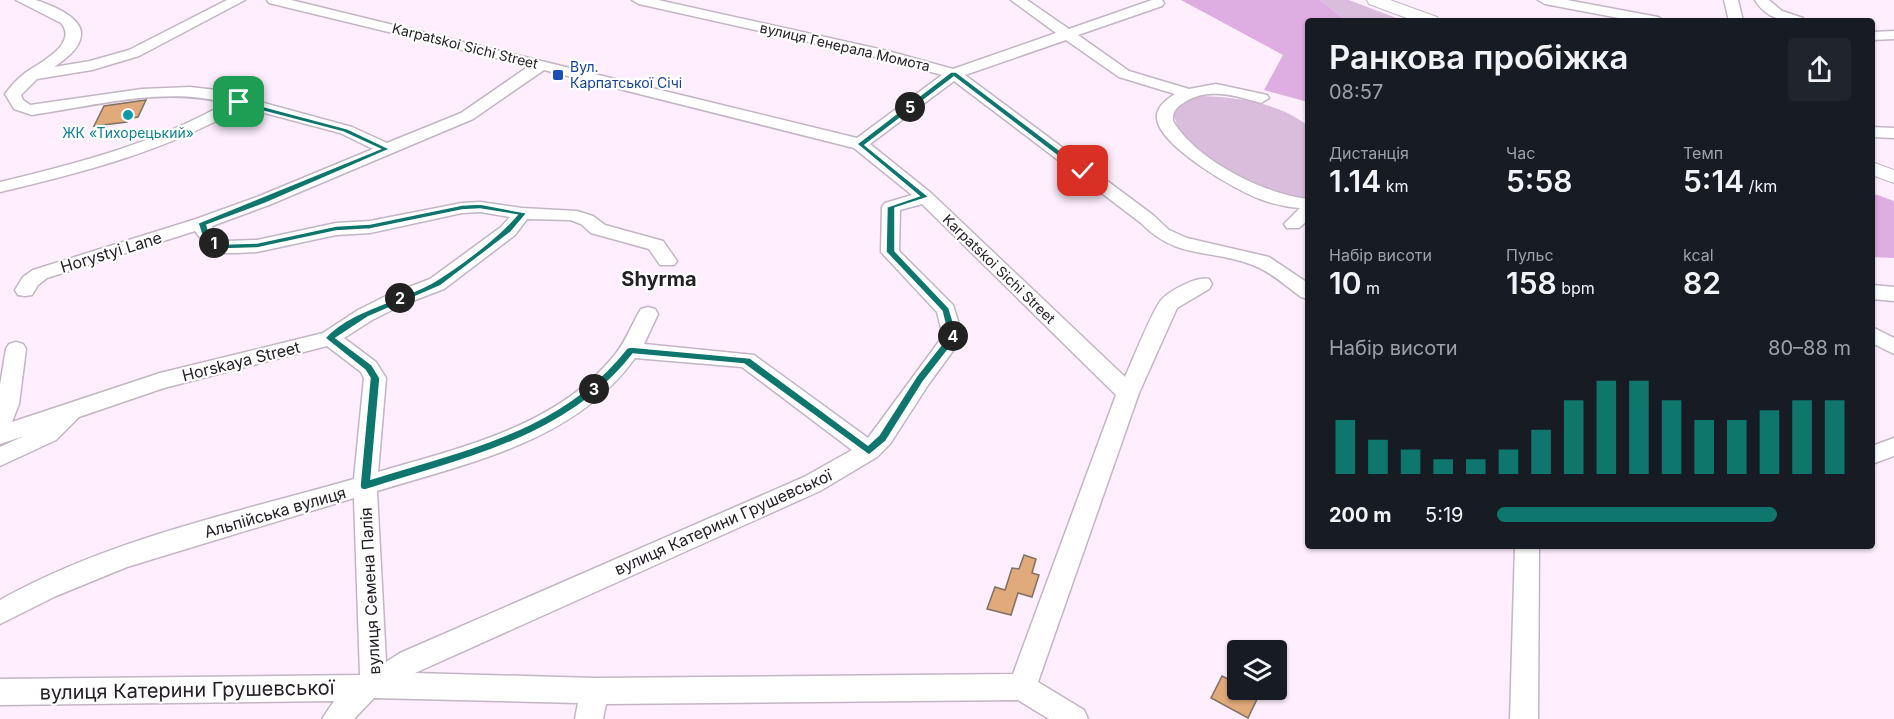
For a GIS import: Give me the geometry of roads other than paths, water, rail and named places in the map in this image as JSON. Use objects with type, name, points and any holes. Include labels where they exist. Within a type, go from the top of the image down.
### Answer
[{"type":"main road","points":[[1375,0],[1423,18]]},
{"type":"main road","points":[[1875,169],[1894,177]]},
{"type":"street","points":[[23,0],[66,20],[73,27],[74,33],[68,48],[13,94],[15,102],[23,108],[32,110],[170,92],[216,95],[346,130],[386,149]]},
{"type":"street","points":[[32,76],[92,65],[134,52],[238,0]]},
{"type":"street","name":"Karpatskoi Sichi Street","points":[[274,0],[803,128],[860,144],[925,197],[1128,393]]},
{"type":"street","name":"вулиця Генерала Момота","points":[[639,0],[888,55],[954,74],[1147,219],[1162,234],[1182,243],[1262,261],[1305,290]]},
{"type":"street","points":[[1018,0],[1124,74],[1187,93]]},
{"type":"street","points":[[1545,0],[1601,6],[1647,18]]},
{"type":"street","points":[[1731,0],[1735,18]]},
{"type":"street","points":[[1762,0],[1775,13],[1789,18]]},
{"type":"street","points":[[860,144],[954,74],[1157,3]]},
{"type":"street","points":[[1875,36],[1894,34]]},
{"type":"street","points":[[542,64],[467,116],[264,201],[202,223],[205,234],[222,247],[257,246],[336,229],[370,226],[462,208],[480,207],[522,213],[571,215],[587,219],[598,229],[656,245],[667,261]]},
{"type":"street","points":[[1262,98],[1223,89],[1206,88],[1187,93],[1168,106],[1165,114],[1166,123],[1177,139],[1241,184],[1275,198],[1305,203]]},
{"type":"street","points":[[0,187],[158,143],[210,120],[239,102]]},
{"type":"street","points":[[1875,132],[1894,133]]},
{"type":"street","name":"вулиця Катерини Грушевської","points":[[369,687],[410,662],[812,484],[869,451],[882,438],[920,380],[953,337],[946,310],[891,252],[891,207],[925,197]]},
{"type":"street","name":"Horskaya Street","points":[[0,435],[160,381],[330,338],[365,315],[437,284],[508,231],[522,213]]},
{"type":"street","points":[[1293,224],[1305,214]]},
{"type":"street","name":"Horystyi Lane","points":[[25,290],[30,281],[40,274],[202,223]]},
{"type":"street","points":[[1074,719],[1022,687],[1128,393],[1169,304],[1202,284]]},
{"type":"street","points":[[1875,292],[1894,294]]},
{"type":"street","name":"Альпійська вулиця","points":[[0,613],[60,582],[121,557],[365,486],[520,435],[544,423],[586,396],[616,369],[631,350],[648,314]]},
{"type":"street","points":[[1875,336],[1894,347]]},
{"type":"street","name":"вулиця Семена Палія","points":[[330,338],[369,367],[375,378],[365,486],[369,687]]},
{"type":"street","points":[[0,425],[8,404],[16,348]]},
{"type":"street","points":[[631,350],[747,360],[869,451]]},
{"type":"street","points":[[0,457],[48,434],[62,423],[71,411]]},
{"type":"street","points":[[1875,454],[1894,447]]},
{"type":"street","points":[[1524,719],[1527,549]]},
{"type":"street","points":[[336,719],[369,687]]},
{"type":"street","name":"вулиця Катерини Грушевської","points":[[0,692],[369,687],[595,691],[1022,687]]},
{"type":"street","points":[[589,719],[595,691]]},
{"type":"place","name":"Вул. Карпатської Січі","points":[[558,75]]},
{"type":"place","name":"ЖК «Тихорецький»","points":[[128,115]]},
{"type":"district","name":"Shyrma","points":[[659,279]]}]
